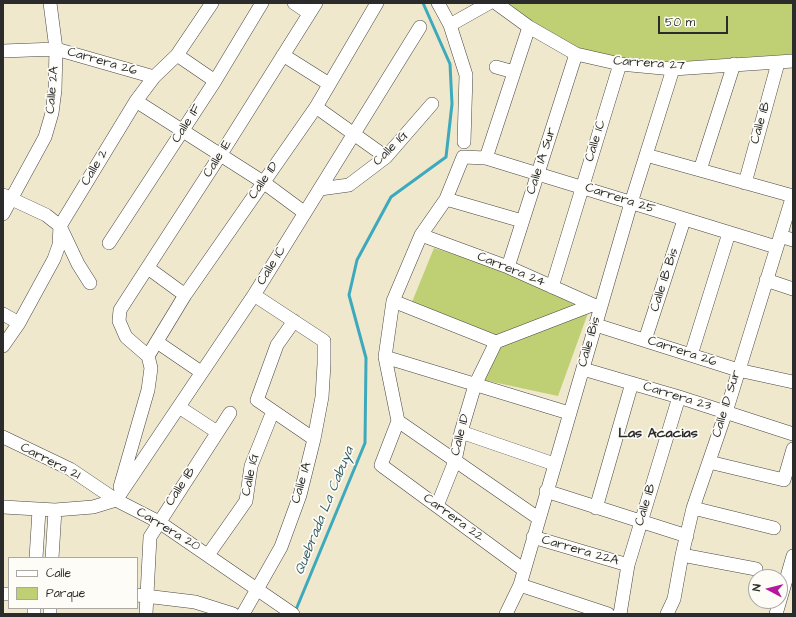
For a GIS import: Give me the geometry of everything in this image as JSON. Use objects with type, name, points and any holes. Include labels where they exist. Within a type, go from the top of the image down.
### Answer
[{"type":"street","name":"Calle 2A","points":[[3,214],[7,196],[45,137],[50,119],[55,90],[56,49],[50,3]]},
{"type":"street","name":"Calle 2","points":[[3,346],[19,323],[54,259],[59,246],[60,226],[136,101],[154,77],[177,55],[212,3]]},
{"type":"street","name":"Calle 1F","points":[[109,243],[215,81],[262,3]]},
{"type":"street","points":[[294,3],[312,8]]},
{"type":"street","name":"Calle 1D","points":[[148,356],[185,295],[316,107],[377,3]]},
{"type":"street","points":[[438,3],[450,25],[466,75],[464,142]]},
{"type":"street","points":[[450,25],[489,3]]},
{"type":"street","name":"Carrera 27","points":[[496,3],[528,27],[576,54],[620,64],[673,69],[793,61]]},
{"type":"street","name":"Calle 1E","points":[[148,356],[126,337],[119,321],[118,315],[120,310],[221,154],[312,8]]},
{"type":"street","name":"Calle 1C","points":[[116,500],[254,294],[420,27]]},
{"type":"street","points":[[486,158],[528,27]]},
{"type":"street","name":"Carrera 26","points":[[3,51],[56,49],[154,77]]},
{"type":"street","name":"Calle 1A Sur","points":[[508,267],[576,54]]},
{"type":"street","points":[[177,55],[215,81]]},
{"type":"street","points":[[283,55],[329,84]]},
{"type":"street","name":"Calle 1B","points":[[744,183],[778,63]]},
{"type":"street","name":"Calle 1C","points":[[552,287],[620,64]]},
{"type":"street","points":[[700,170],[734,64]]},
{"type":"street","points":[[496,67],[514,72]]},
{"type":"street","name":"Calle 1Bis","points":[[506,614],[520,585],[538,518],[596,325],[596,307],[631,203],[673,69]]},
{"type":"street","points":[[136,101],[264,182],[305,213]]},
{"type":"street","name":"Calle 1G","points":[[320,190],[349,185],[386,157],[432,104]]},
{"type":"street","points":[[316,107],[386,157]]},
{"type":"street","points":[[646,155],[744,183],[793,195]]},
{"type":"street","name":"Carrera 25","points":[[446,199],[463,157],[486,158],[582,186],[684,220],[729,233],[778,242]]},
{"type":"street","name":"Calle 1D Sur","points":[[667,614],[674,599],[682,555],[694,508],[726,412],[793,195]]},
{"type":"street","points":[[7,196],[46,215],[60,226],[78,264],[90,283]]},
{"type":"street","points":[[522,221],[446,199],[421,235],[393,301],[385,357],[398,421],[538,518]]},
{"type":"street","name":"Calle 1B Bis","points":[[645,340],[684,220]]},
{"type":"street","points":[[691,355],[729,233]]},
{"type":"street","name":"Carrera 24","points":[[421,235],[508,267],[596,307]]},
{"type":"street","points":[[778,242],[793,240]]},
{"type":"street","points":[[148,268],[185,295]]},
{"type":"street","points":[[766,280],[793,288]]},
{"type":"street","points":[[254,294],[294,321],[277,345],[257,400],[314,440]]},
{"type":"street","points":[[393,301],[496,342],[596,307]]},
{"type":"street","points":[[3,314],[19,323]]},
{"type":"street","name":"Calle 1A","points":[[243,614],[256,588],[281,547],[300,495],[314,440],[322,397],[324,341],[294,321]]},
{"type":"street","name":"Carrera 26","points":[[596,325],[738,370],[793,382]]},
{"type":"street","points":[[157,342],[201,372]]},
{"type":"street","name":"Calle 1D","points":[[437,506],[455,461],[461,432],[475,385],[496,342]]},
{"type":"street","points":[[3,507],[55,510],[93,507],[116,500],[148,390],[151,368],[148,356]]},
{"type":"street","points":[[385,357],[569,413]]},
{"type":"street","name":"Carrera 23","points":[[582,369],[679,397],[793,434]]},
{"type":"street","points":[[596,508],[632,383]]},
{"type":"street","name":"Calle 1B","points":[[620,614],[628,565],[679,397]]},
{"type":"street","points":[[178,407],[217,432]]},
{"type":"street","name":"Calle 1G","points":[[208,555],[246,501],[251,466],[272,411]]},
{"type":"street","name":"Calle 1B","points":[[146,614],[142,595],[150,537],[230,413]]},
{"type":"street","name":"Carrera 22","points":[[398,421],[381,465],[524,570]]},
{"type":"street","points":[[461,432],[554,464]]},
{"type":"street","name":"Carrera 21","points":[[3,437],[70,469],[116,500]]},
{"type":"street","points":[[709,462],[784,480],[793,449]]},
{"type":"street","points":[[546,491],[687,536]]},
{"type":"street","name":"Carrera 20","points":[[116,500],[159,522],[291,612]]},
{"type":"street","points":[[694,508],[774,528]]},
{"type":"street","points":[[36,557],[39,510]]},
{"type":"street","points":[[52,557],[55,510]]},
{"type":"street","name":"Carrera 22A","points":[[533,537],[628,565]]},
{"type":"street","points":[[682,555],[756,569]]},
{"type":"street","points":[[776,614],[793,556]]},
{"type":"street","points":[[520,585],[574,609],[608,614]]},
{"type":"street","points":[[142,595],[195,602],[233,614]]},
{"type":"street","points":[[674,599],[677,614]]},
{"type":"green space","points":[[508,3],[793,3],[793,54],[674,62],[622,58],[579,48],[533,22]]},
{"type":"green space","points":[[434,248],[508,272],[549,290],[588,313],[558,396],[479,379],[504,340],[412,302]]},
{"type":"waterway","name":"Quebrada La Cabuya","points":[[295,612],[365,443],[366,358],[349,295],[357,260],[391,197],[446,157],[452,104],[450,64],[423,3]]},
{"type":"district","name":"Las Acacias","points":[[658,434]]}]
